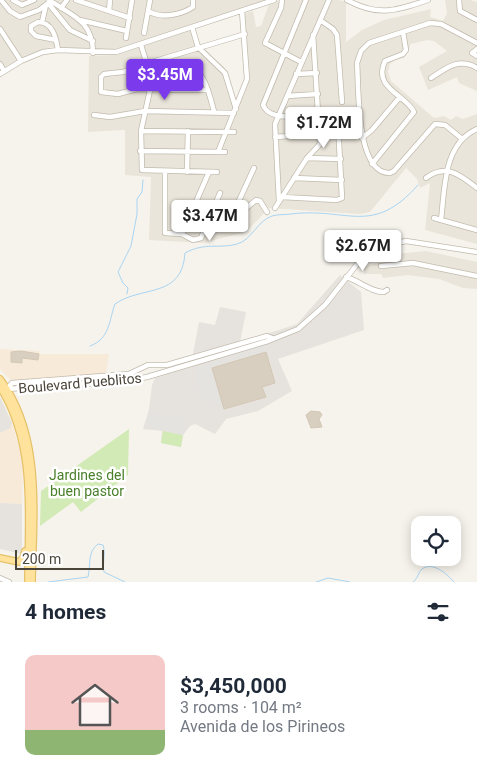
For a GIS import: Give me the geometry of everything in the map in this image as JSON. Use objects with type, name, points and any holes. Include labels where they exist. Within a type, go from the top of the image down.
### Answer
[{"type":"main road","points":[[0,379],[7,389],[22,423],[32,465],[32,582]]},
{"type":"main road","points":[[0,386],[7,389]]},
{"type":"main road","points":[[0,386],[18,424],[26,456],[28,582]]},
{"type":"main road","points":[[6,397],[7,389]]},
{"type":"main road","points":[[0,558],[13,562],[24,558],[28,524]]},
{"type":"street","points":[[1,0],[10,12],[20,17],[31,14],[48,2]]},
{"type":"street","points":[[13,0],[22,5],[34,0]]},
{"type":"street","points":[[60,8],[67,0]]},
{"type":"street","points":[[76,0],[130,18]]},
{"type":"street","points":[[109,11],[110,0]]},
{"type":"street","points":[[126,38],[132,0]]},
{"type":"street","points":[[144,33],[150,0]]},
{"type":"street","points":[[148,11],[163,15],[176,13],[193,7],[192,0]]},
{"type":"street","points":[[0,64],[2,72],[21,60],[43,52],[58,50],[111,53],[141,45],[274,0]]},
{"type":"street","points":[[282,0],[281,8],[265,43],[301,62]]},
{"type":"street","points":[[306,0],[264,107],[278,116],[320,114]]},
{"type":"street","points":[[279,202],[275,137],[278,116],[329,0]]},
{"type":"street","points":[[347,0],[366,9],[386,12],[428,0]]},
{"type":"street","points":[[459,0],[460,11],[477,20]]},
{"type":"street","points":[[48,2],[87,27],[93,41],[93,53]]},
{"type":"street","points":[[42,22],[48,2]]},
{"type":"street","points":[[48,2],[70,30],[93,41]]},
{"type":"street","points":[[218,152],[248,79],[242,11]]},
{"type":"street","points":[[78,20],[96,22],[127,31]]},
{"type":"street","points":[[320,20],[337,35],[342,102]]},
{"type":"street","points":[[56,40],[40,37],[32,33],[33,24],[42,22],[50,28],[56,40],[58,50]]},
{"type":"street","points":[[461,138],[445,125],[438,124],[394,171],[385,174],[372,164],[362,138],[357,63],[361,51],[374,40],[426,24],[436,23],[477,43]]},
{"type":"street","points":[[192,27],[198,47],[222,69],[235,111]]},
{"type":"street","points":[[0,29],[21,60]]},
{"type":"street","points":[[372,164],[414,112],[384,81],[383,68],[385,61],[403,54],[406,50],[403,32]]},
{"type":"street","points":[[208,90],[137,89],[118,94],[101,92],[101,77],[104,74],[123,72],[198,47],[245,34]]},
{"type":"street","points":[[314,35],[320,114],[320,143]]},
{"type":"street","points":[[141,45],[150,63],[152,77],[141,131],[142,170],[216,172]]},
{"type":"street","points":[[431,78],[454,64],[473,66],[475,55],[472,52],[477,49]]},
{"type":"street","points":[[171,90],[176,77],[192,70],[204,79],[214,112]]},
{"type":"street","points":[[296,74],[317,73]]},
{"type":"street","points":[[286,96],[318,94]]},
{"type":"street","points":[[362,138],[372,130],[399,98]]},
{"type":"street","points":[[94,115],[110,117],[146,111],[235,111]]},
{"type":"street","points":[[275,208],[307,158],[320,143],[349,113],[360,112]]},
{"type":"street","points":[[282,196],[340,199],[342,195],[342,180],[338,124]]},
{"type":"street","points":[[441,220],[451,156],[461,138],[477,129]]},
{"type":"street","points":[[141,131],[234,132]]},
{"type":"street","points":[[187,172],[188,132]]},
{"type":"street","points":[[275,137],[320,134]]},
{"type":"street","points":[[140,150],[225,152]]},
{"type":"street","points":[[307,158],[341,159]]},
{"type":"street","points":[[232,216],[254,168]]},
{"type":"street","points":[[426,178],[434,172],[448,170],[462,176],[477,188]]},
{"type":"street","points":[[165,172],[166,233],[182,234],[193,240],[199,239],[220,193]]},
{"type":"street","points":[[182,234],[209,172]]},
{"type":"street","points":[[294,178],[342,180]]},
{"type":"street","points":[[208,221],[232,216],[245,210],[256,200],[260,201],[267,212]]},
{"type":"street","points":[[434,218],[477,230]]},
{"type":"street","name":"Boulevard Pueblitos","points":[[70,382],[129,374],[144,366],[167,366],[290,333],[305,324],[325,306],[346,277],[368,254],[379,247],[397,242],[416,242],[477,252]]},
{"type":"street","points":[[381,266],[421,263],[477,276]]},
{"type":"street","points":[[346,277],[355,280],[374,292],[384,292],[387,290]]},
{"type":"street","name":"Boulevard Pueblitos","points":[[7,389],[55,383],[126,381],[151,376],[214,354]]},
{"type":"street","points":[[151,376],[153,365]]},
{"type":"street","points":[[0,578],[10,582]]},
{"type":"shaded area","points":[[0,0],[267,0],[115,50],[51,47],[24,56],[0,70]]},
{"type":"shaded area","points":[[281,0],[339,0],[346,2],[346,42],[362,30],[384,20],[431,9],[430,17],[443,21],[447,13],[445,0],[470,0],[477,2],[477,91],[459,83],[457,77],[428,90],[419,67],[447,51],[434,41],[427,40],[411,44],[404,58],[395,60],[390,64],[388,72],[391,81],[434,118],[444,116],[451,120],[456,116],[463,119],[477,114],[477,244],[425,230],[430,183],[420,188],[417,179],[406,168],[370,212],[360,214],[269,208],[246,232],[203,243],[149,240],[151,177],[125,175],[125,130],[88,132],[89,56],[116,55],[194,29],[202,48],[224,67],[236,100],[245,79],[241,15],[253,11],[256,27],[261,26],[269,4]]},
{"type":"shaded area","points":[[426,251],[477,262],[477,289],[463,288],[439,279],[408,275],[383,278],[381,274],[364,274],[364,266],[384,262],[385,255]]},
{"type":"shaded area","points":[[340,275],[361,292],[364,330],[278,359],[292,391],[258,411],[226,419],[215,434],[195,424],[190,426],[183,435],[181,447],[161,443],[162,431],[143,429],[155,378],[194,366],[193,354],[199,322],[215,325],[220,307],[246,312],[240,342],[297,324]]},
{"type":"shaded area","points":[[263,345],[266,352],[212,368],[223,405],[218,406],[198,394],[196,369],[202,368],[203,366],[201,365]]},
{"type":"shaded area","points":[[0,349],[39,351],[40,354],[109,354],[106,374],[11,381],[0,369]]},
{"type":"shaded area","points":[[0,397],[12,423],[10,428],[0,433]]},
{"type":"shaded area","points":[[150,412],[183,419],[188,425],[183,435],[146,427]]},
{"type":"shaded area","points":[[12,423],[23,461],[22,504],[0,503],[0,433],[10,428]]},
{"type":"shaded area","points":[[0,503],[22,504],[22,554],[0,549]]},
{"type":"green space","points":[[192,72],[203,81],[204,89],[173,90],[176,78]]},
{"type":"green space","name":"Jardines del buen pastor","points":[[129,429],[128,475],[81,512],[73,502],[40,526],[41,491]]},
{"type":"green space","points":[[163,431],[183,435],[181,447],[161,443]]},
{"type":"building","points":[[21,351],[39,354],[38,360],[22,358],[22,363],[11,362],[11,352]]},
{"type":"building","points":[[266,352],[275,383],[262,387],[266,397],[224,409],[212,368]]},
{"type":"building","points":[[311,411],[320,412],[322,415],[319,419],[322,427],[311,428],[306,415]]},
{"type":"waterway","points":[[127,294],[128,288],[123,283],[118,272],[131,246],[137,214],[137,199],[142,192],[143,180]]},
{"type":"waterway","points":[[90,346],[97,343],[105,334],[115,304],[126,298],[159,289],[169,284],[177,278],[182,268],[185,253],[199,248],[242,242],[262,222],[274,215],[311,213],[373,215],[387,210],[402,201],[418,185]]},
{"type":"waterway","points":[[48,582],[88,577],[92,551],[98,544],[103,545],[104,548],[104,572],[125,582]]},
{"type":"waterway","points":[[413,582],[422,569],[426,567],[435,567],[444,572],[454,582]]},
{"type":"waterway","points":[[316,582],[328,578],[350,582]]}]
